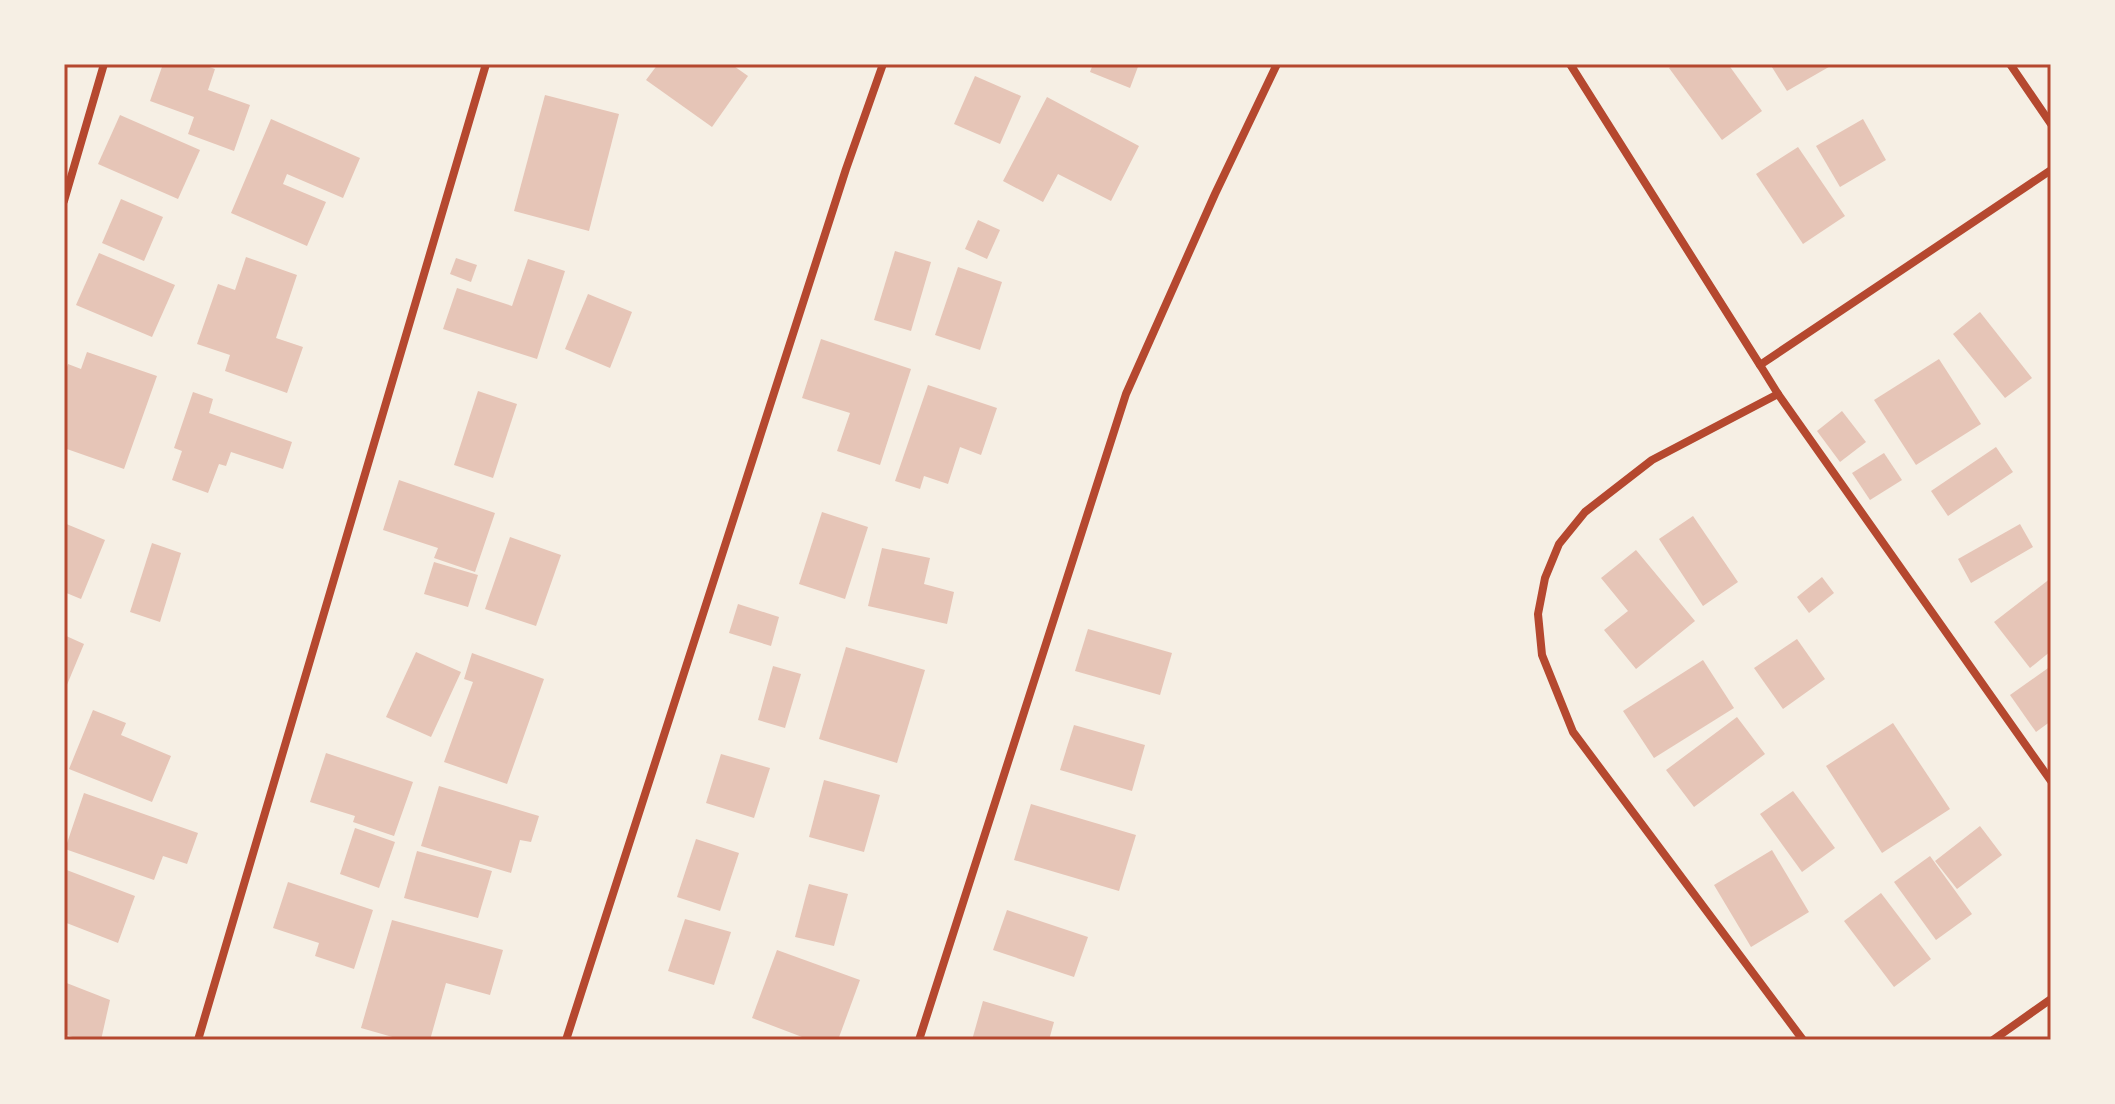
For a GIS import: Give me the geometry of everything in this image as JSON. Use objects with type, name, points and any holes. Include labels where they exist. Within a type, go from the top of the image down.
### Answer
[{"type":"street","points":[[64,201],[104,64]]},
{"type":"street","points":[[198,1040],[486,64]]},
{"type":"street","points":[[566,1040],[846,169],[883,64]]},
{"type":"street","points":[[919,1040],[1126,394],[1277,64]]},
{"type":"street","points":[[1570,64],[1778,394],[2051,781]]},
{"type":"street","points":[[2010,64],[2051,124]]},
{"type":"street","points":[[1760,365],[2051,170]]},
{"type":"street","points":[[1778,394],[1652,460],[1585,512],[1559,544],[1545,578],[1538,614],[1542,655],[1573,732],[1803,1040]]},
{"type":"street","points":[[1993,1040],[2051,999]]},
{"type":"building","points":[[163,64],[201,64],[215,69],[208,90],[250,105],[234,151],[188,134],[194,117],[150,101]]},
{"type":"building","points":[[658,64],[731,64],[748,76],[712,127],[646,80]]},
{"type":"building","points":[[1093,64],[1139,64],[1130,88],[1090,72]]},
{"type":"building","points":[[1674,64],[1728,64],[1762,111],[1722,140],[1669,68]]},
{"type":"building","points":[[1770,64],[1834,64],[1787,91]]},
{"type":"building","points":[[975,76],[1021,96],[1000,144],[954,124]]},
{"type":"building","points":[[545,95],[619,114],[589,231],[514,211]]},
{"type":"building","points":[[1047,97],[1139,146],[1111,201],[1058,174],[1043,202],[1003,181]]},
{"type":"building","points":[[120,115],[200,150],[178,199],[98,164]]},
{"type":"building","points":[[271,119],[360,158],[343,198],[287,174],[283,184],[326,202],[307,246],[231,213]]},
{"type":"building","points":[[1863,119],[1886,160],[1840,187],[1816,146]]},
{"type":"building","points":[[1798,147],[1845,216],[1803,244],[1756,174]]},
{"type":"building","points":[[121,199],[163,217],[144,261],[102,243]]},
{"type":"building","points":[[978,220],[1000,230],[987,259],[965,249]]},
{"type":"building","points":[[895,251],[931,262],[911,331],[874,320]]},
{"type":"building","points":[[99,253],[175,285],[152,337],[76,305]]},
{"type":"building","points":[[246,257],[297,275],[276,338],[303,347],[287,393],[225,371],[230,355],[197,344],[218,284],[235,290]]},
{"type":"building","points":[[456,258],[477,265],[471,282],[450,274]]},
{"type":"building","points":[[528,259],[565,271],[537,359],[443,329],[457,288],[512,306]]},
{"type":"building","points":[[958,267],[1002,282],[980,350],[935,335]]},
{"type":"building","points":[[588,294],[632,312],[610,368],[565,349]]},
{"type":"building","points":[[1980,312],[2032,378],[2005,398],[1953,334]]},
{"type":"building","points":[[821,339],[911,369],[880,465],[837,451],[850,413],[802,398]]},
{"type":"building","points":[[87,352],[157,376],[124,469],[64,448],[64,376],[68,364],[81,369]]},
{"type":"building","points":[[1939,359],[1981,424],[1916,465],[1874,400]]},
{"type":"building","points":[[928,385],[997,408],[981,455],[960,447],[948,484],[924,476],[920,489],[895,481]]},
{"type":"building","points":[[478,391],[517,404],[493,478],[454,465]]},
{"type":"building","points":[[193,392],[213,399],[209,413],[292,442],[283,469],[231,452],[226,466],[219,464],[208,493],[172,480],[182,451],[174,448]]},
{"type":"building","points":[[1842,411],[1866,442],[1840,462],[1817,431]]},
{"type":"building","points":[[1996,447],[2013,472],[1948,516],[1931,491]]},
{"type":"building","points":[[1884,453],[1902,480],[1870,500],[1852,473]]},
{"type":"building","points":[[399,480],[495,513],[475,572],[434,558],[438,548],[383,530]]},
{"type":"building","points":[[822,512],[868,527],[845,599],[799,584]]},
{"type":"building","points":[[1693,516],[1738,582],[1703,606],[1659,539]]},
{"type":"building","points":[[64,523],[105,540],[81,599],[64,592]]},
{"type":"building","points":[[2020,524],[2033,547],[1971,583],[1958,559]]},
{"type":"building","points":[[510,537],[561,555],[536,626],[485,609]]},
{"type":"building","points":[[152,543],[181,553],[160,622],[130,612]]},
{"type":"building","points":[[882,548],[930,558],[924,584],[954,592],[947,624],[868,606]]},
{"type":"building","points":[[1636,550],[1695,621],[1636,669],[1604,630],[1628,611],[1601,578]]},
{"type":"building","points":[[434,562],[478,575],[468,607],[424,594]]},
{"type":"building","points":[[1822,577],[1834,593],[1809,613],[1797,597]]},
{"type":"building","points":[[2051,578],[2051,651],[2030,668],[1994,622]]},
{"type":"building","points":[[738,604],[779,617],[771,646],[729,633]]},
{"type":"building","points":[[1088,629],[1172,653],[1160,695],[1075,671]]},
{"type":"building","points":[[64,635],[84,644],[64,692]]},
{"type":"building","points":[[1797,639],[1825,679],[1783,709],[1754,668]]},
{"type":"building","points":[[846,647],[925,670],[897,763],[819,739]]},
{"type":"building","points":[[416,652],[461,672],[431,737],[386,717]]},
{"type":"building","points":[[472,653],[544,679],[507,784],[444,762],[473,682],[464,679]]},
{"type":"building","points":[[1703,660],[1734,708],[1654,758],[1623,711]]},
{"type":"building","points":[[773,666],[801,674],[785,728],[758,720]]},
{"type":"building","points":[[2051,666],[2051,721],[2036,732],[2010,695]]},
{"type":"building","points":[[93,710],[126,723],[121,735],[171,756],[152,802],[69,769]]},
{"type":"building","points":[[1737,717],[1765,754],[1694,807],[1666,770]]},
{"type":"building","points":[[1893,723],[1950,809],[1882,853],[1826,766]]},
{"type":"building","points":[[1074,725],[1145,745],[1132,791],[1060,770]]},
{"type":"building","points":[[326,753],[413,782],[394,836],[353,822],[355,816],[310,802]]},
{"type":"building","points":[[721,754],[770,768],[754,818],[706,803]]},
{"type":"building","points":[[824,780],[880,795],[864,852],[809,837]]},
{"type":"building","points":[[439,786],[539,816],[531,842],[520,840],[511,873],[421,846]]},
{"type":"building","points":[[1793,791],[1835,848],[1802,872],[1760,814]]},
{"type":"building","points":[[84,793],[198,833],[187,864],[163,856],[154,880],[65,849]]},
{"type":"building","points":[[1031,804],[1136,835],[1119,891],[1014,860]]},
{"type":"building","points":[[1980,826],[2002,855],[1957,889],[1935,861]]},
{"type":"building","points":[[355,828],[395,842],[379,888],[340,874]]},
{"type":"building","points":[[696,839],[739,853],[720,911],[677,897]]},
{"type":"building","points":[[1772,850],[1809,912],[1751,947],[1714,885]]},
{"type":"building","points":[[417,851],[492,871],[478,918],[404,898]]},
{"type":"building","points":[[1930,856],[1972,914],[1936,940],[1894,882]]},
{"type":"building","points":[[64,869],[135,896],[118,943],[64,922]]},
{"type":"building","points":[[288,882],[373,910],[354,969],[315,956],[319,943],[273,928]]},
{"type":"building","points":[[809,884],[848,894],[834,946],[795,937]]},
{"type":"building","points":[[1881,893],[1931,959],[1894,987],[1844,921]]},
{"type":"building","points":[[1007,910],[1088,937],[1074,977],[993,950]]},
{"type":"building","points":[[685,919],[731,932],[714,985],[668,971]]},
{"type":"building","points":[[392,920],[503,950],[490,995],[446,983],[430,1040],[403,1040],[361,1028]]},
{"type":"building","points":[[777,950],[860,980],[838,1040],[810,1040],[752,1018]]},
{"type":"building","points":[[64,982],[110,1000],[101,1040],[81,1040],[64,1034]]},
{"type":"building","points":[[983,1001],[1054,1022],[1049,1040],[972,1040]]}]
